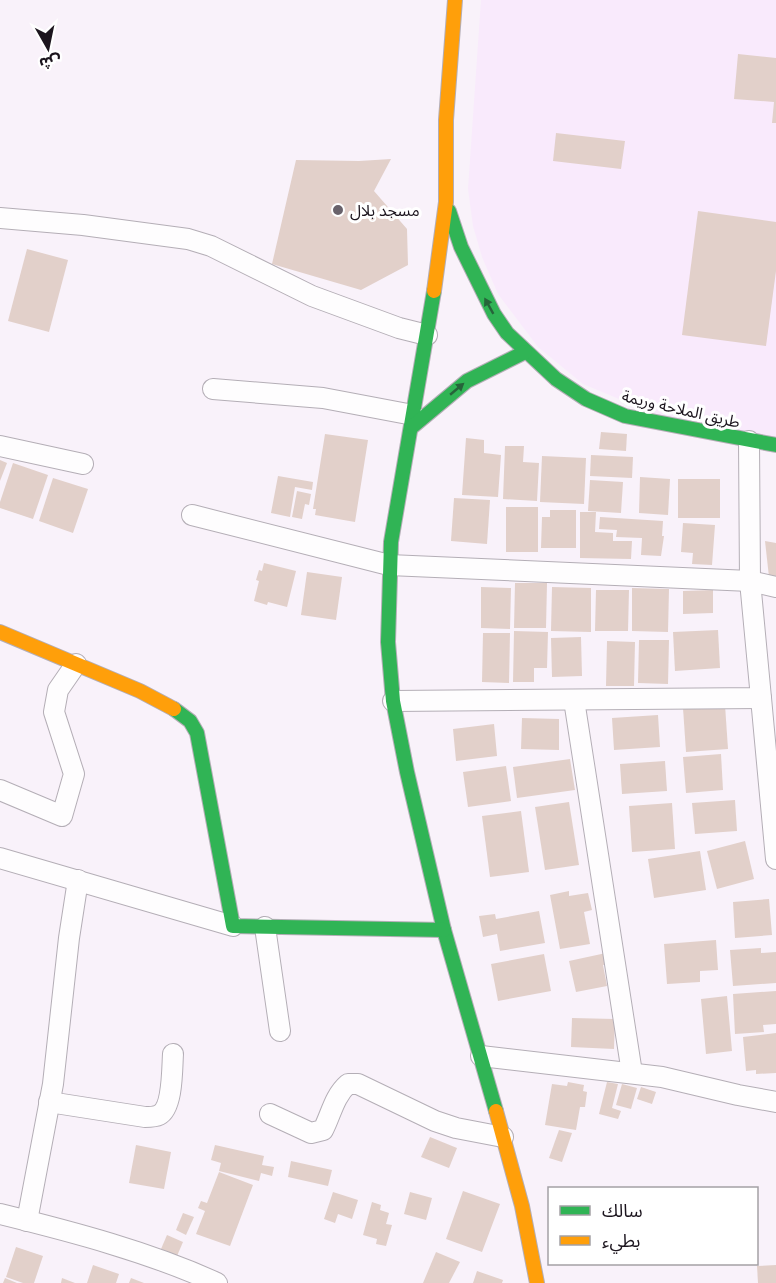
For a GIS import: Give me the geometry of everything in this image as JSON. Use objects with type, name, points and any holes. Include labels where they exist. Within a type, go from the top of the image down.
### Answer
[{"type":"main road","points":[[455,0],[446,120],[446,202],[439,262],[391,542],[388,642],[393,701],[407,772],[444,930],[522,1206],[537,1283]]},
{"type":"main road","name":"طريق الملاحة وريمة","points":[[446,202],[461,247],[483,294],[507,333],[556,379],[586,399],[625,416],[776,445]]},
{"type":"main road","points":[[413,421],[467,381],[525,352]]},
{"type":"main road","points":[[0,632],[140,691],[176,710],[190,721],[197,734],[234,926],[444,930]]},
{"type":"street","points":[[0,218],[83,225],[188,239],[211,246],[312,296],[427,335]]},
{"type":"street","points":[[213,389],[323,398],[413,421]]},
{"type":"street","points":[[749,441],[750,581],[776,859]]},
{"type":"street","points":[[0,446],[83,464]]},
{"type":"street","points":[[192,514],[389,565],[750,581],[776,587]]},
{"type":"street","points":[[0,790],[62,816],[74,774],[54,712],[58,690],[76,664]]},
{"type":"street","points":[[393,701],[761,698]]},
{"type":"street","points":[[574,700],[632,1072]]},
{"type":"street","points":[[0,858],[234,926]]},
{"type":"street","points":[[27,1221],[49,1102],[78,880]]},
{"type":"street","points":[[265,927],[280,1031]]},
{"type":"street","points":[[49,1102],[145,1117],[159,1116],[165,1110],[169,1097],[173,1054]]},
{"type":"street","points":[[481,1056],[632,1072],[776,1102]]},
{"type":"street","points":[[270,1114],[311,1132],[322,1131],[333,1104],[343,1088],[348,1084],[358,1084],[435,1121],[456,1128],[503,1137]]},
{"type":"street","points":[[0,1214],[126,1249],[187,1269],[217,1283]]},
{"type":"shaded area","points":[[481,0],[776,0],[776,437],[677,423],[583,384],[538,347],[498,294],[482,257],[473,226],[468,189]]},
{"type":"building","points":[[738,54],[776,58],[776,123],[772,123],[774,102],[734,99]]},
{"type":"building","points":[[556,133],[625,141],[621,169],[553,161]]},
{"type":"building","name":"مسجد بلال","points":[[391,159],[374,191],[407,229],[408,265],[361,290],[272,264],[296,160]]},
{"type":"building","points":[[698,211],[776,222],[776,271],[766,346],[682,335]]},
{"type":"building","points":[[27,249],[68,260],[49,332],[8,321]]},
{"type":"building","points":[[601,432],[627,434],[626,451],[599,449]]},
{"type":"building","points":[[325,434],[368,440],[355,522],[315,515],[316,509],[313,509]]},
{"type":"building","points":[[466,438],[484,440],[484,453],[501,455],[498,497],[462,495]]},
{"type":"building","points":[[505,446],[524,446],[523,462],[539,463],[537,501],[503,499]]},
{"type":"building","points":[[591,455],[633,457],[632,478],[590,476]]},
{"type":"building","points":[[542,456],[586,458],[584,504],[540,502]]},
{"type":"building","points":[[0,460],[7,463],[0,481]]},
{"type":"building","points":[[13,463],[48,475],[33,519],[0,508]]},
{"type":"building","points":[[278,476],[313,482],[312,490],[295,487],[290,517],[271,513]]},
{"type":"building","points":[[640,477],[670,479],[668,515],[639,513]]},
{"type":"building","points":[[53,478],[88,489],[73,533],[39,521]]},
{"type":"building","points":[[678,479],[720,479],[720,518],[678,518]]},
{"type":"building","points":[[590,480],[623,482],[621,513],[588,511]]},
{"type":"building","points":[[297,491],[311,494],[309,505],[305,504],[302,519],[292,517]]},
{"type":"building","points":[[454,498],[490,500],[487,544],[451,541]]},
{"type":"building","points":[[506,507],[538,507],[538,552],[506,552]]},
{"type":"building","points":[[550,510],[576,510],[576,548],[541,548],[542,517],[550,517]]},
{"type":"building","points":[[580,512],[596,512],[595,532],[613,533],[613,541],[632,541],[631,559],[580,558]]},
{"type":"building","points":[[600,517],[663,521],[662,536],[664,536],[661,556],[641,555],[642,538],[616,537],[617,530],[599,529]]},
{"type":"building","points":[[683,523],[715,525],[712,565],[692,564],[693,553],[681,552]]},
{"type":"building","points":[[765,541],[776,543],[776,578],[769,577]]},
{"type":"building","points":[[264,563],[296,571],[287,607],[254,601],[259,581],[256,580]]},
{"type":"building","points":[[307,572],[342,577],[336,620],[301,615]]},
{"type":"building","points":[[515,583],[547,583],[546,628],[514,628]]},
{"type":"building","points":[[481,587],[511,588],[510,629],[481,628]]},
{"type":"building","points":[[552,587],[591,588],[591,632],[551,631]]},
{"type":"building","points":[[632,588],[669,589],[668,632],[632,631]]},
{"type":"building","points":[[596,590],[629,590],[628,631],[595,631]]},
{"type":"building","points":[[713,590],[713,613],[683,614],[683,591]]},
{"type":"building","points":[[718,630],[720,668],[675,671],[673,632]]},
{"type":"building","points":[[514,631],[548,632],[547,668],[534,668],[534,682],[513,682]]},
{"type":"building","points":[[483,633],[510,633],[509,683],[482,682]]},
{"type":"building","points":[[581,637],[582,676],[552,677],[551,638]]},
{"type":"building","points":[[639,640],[669,640],[668,684],[638,683]]},
{"type":"building","points":[[607,641],[635,642],[634,686],[606,686]]},
{"type":"building","points":[[725,705],[728,749],[686,752],[683,708]]},
{"type":"building","points":[[658,715],[660,747],[614,750],[612,718]]},
{"type":"building","points":[[522,718],[559,719],[559,750],[521,749]]},
{"type":"building","points":[[494,724],[497,756],[456,761],[453,729]]},
{"type":"building","points":[[721,754],[723,790],[686,793],[683,757]]},
{"type":"building","points":[[570,759],[575,790],[517,798],[513,767]]},
{"type":"building","points":[[665,761],[667,791],[622,794],[620,764]]},
{"type":"building","points":[[506,766],[511,801],[468,807],[463,772]]},
{"type":"building","points":[[735,800],[737,831],[695,834],[692,803]]},
{"type":"building","points":[[569,802],[579,865],[545,870],[535,807]]},
{"type":"building","points":[[672,803],[675,849],[632,852],[629,806]]},
{"type":"building","points":[[521,811],[529,872],[490,877],[482,816]]},
{"type":"building","points":[[745,841],[754,879],[717,889],[707,851]]},
{"type":"building","points":[[700,851],[706,890],[654,898],[648,859]]},
{"type":"building","points":[[569,891],[569,896],[588,893],[592,910],[584,912],[590,944],[560,949],[550,895]]},
{"type":"building","points":[[769,899],[772,935],[735,938],[733,902]]},
{"type":"building","points":[[539,911],[545,943],[500,951],[497,934],[483,937],[479,916],[495,914],[496,919]]},
{"type":"building","points":[[716,940],[718,970],[700,971],[700,982],[667,984],[664,944]]},
{"type":"building","points":[[761,948],[761,953],[776,952],[776,983],[733,986],[730,950]]},
{"type":"building","points":[[606,953],[609,964],[603,965],[607,986],[576,992],[569,961]]},
{"type":"building","points":[[544,954],[551,991],[498,1001],[491,964]]},
{"type":"building","points":[[776,991],[776,1024],[763,1025],[764,1032],[735,1034],[733,994]]},
{"type":"building","points":[[727,996],[732,1051],[706,1054],[701,999]]},
{"type":"building","points":[[572,1018],[615,1019],[614,1049],[571,1047]]},
{"type":"building","points":[[776,1033],[776,1073],[756,1074],[756,1070],[746,1071],[743,1037]]},
{"type":"building","points":[[568,1082],[584,1085],[583,1091],[587,1092],[585,1107],[580,1107],[576,1130],[545,1125],[552,1084],[567,1086]]},
{"type":"building","points":[[607,1082],[618,1084],[612,1108],[621,1111],[618,1119],[599,1114]]},
{"type":"building","points":[[622,1084],[637,1088],[631,1109],[616,1105]]},
{"type":"building","points":[[641,1087],[656,1092],[652,1104],[637,1099]]},
{"type":"building","points":[[559,1130],[572,1133],[562,1162],[549,1158]]},
{"type":"building","points":[[430,1137],[457,1148],[449,1168],[421,1157]]},
{"type":"building","points":[[136,1145],[171,1152],[164,1189],[129,1183]]},
{"type":"building","points":[[215,1145],[264,1156],[262,1165],[274,1167],[272,1176],[261,1173],[259,1181],[219,1171],[221,1163],[211,1160]]},
{"type":"building","points":[[291,1161],[332,1170],[328,1186],[288,1177]]},
{"type":"building","points":[[219,1172],[253,1185],[230,1246],[196,1234],[205,1211],[198,1208],[201,1201],[207,1203]]},
{"type":"building","points":[[463,1191],[500,1204],[482,1252],[446,1239]]},
{"type":"building","points":[[333,1192],[358,1200],[352,1219],[338,1214],[335,1223],[324,1219]]},
{"type":"building","points":[[410,1192],[432,1198],[426,1220],[404,1214]]},
{"type":"building","points":[[372,1202],[381,1205],[380,1210],[389,1213],[386,1224],[392,1225],[386,1246],[376,1244],[377,1239],[363,1235]]},
{"type":"building","points":[[183,1213],[194,1217],[186,1235],[176,1230]]},
{"type":"building","points":[[167,1235],[183,1242],[177,1256],[161,1249]]},
{"type":"building","points":[[16,1247],[43,1256],[34,1283],[23,1283],[6,1277]]},
{"type":"building","points":[[436,1252],[460,1262],[449,1283],[423,1283]]},
{"type":"building","points":[[93,1265],[119,1274],[116,1283],[87,1283]]},
{"type":"building","points":[[776,1265],[776,1283],[758,1283],[757,1266]]},
{"type":"building","points":[[477,1271],[503,1280],[502,1283],[473,1283]]},
{"type":"building","points":[[5,1278],[17,1283],[3,1283]]},
{"type":"building","points":[[62,1278],[75,1283],[61,1283]]},
{"type":"building","points":[[131,1278],[144,1283],[129,1283]]},
{"type":"traffic: fast","points":[[449,211],[461,247],[494,314],[507,333],[556,379],[586,399],[625,416],[776,445]]},
{"type":"traffic: fast","points":[[434,291],[391,542],[388,642],[393,701],[407,772],[444,930],[496,1111]]},
{"type":"traffic: fast","points":[[412,427],[467,381],[525,352]]},
{"type":"traffic: fast","points":[[174,709],[190,721],[197,733],[233,926],[444,930]]},
{"type":"traffic: slow","points":[[434,291],[446,202],[446,120],[455,0]]},
{"type":"traffic: slow","points":[[0,632],[140,691],[174,709]]},
{"type":"traffic: slow","points":[[496,1111],[522,1206],[537,1283]]},
{"type":"place","name":"مسجد بلال","points":[[338,210]]}]
